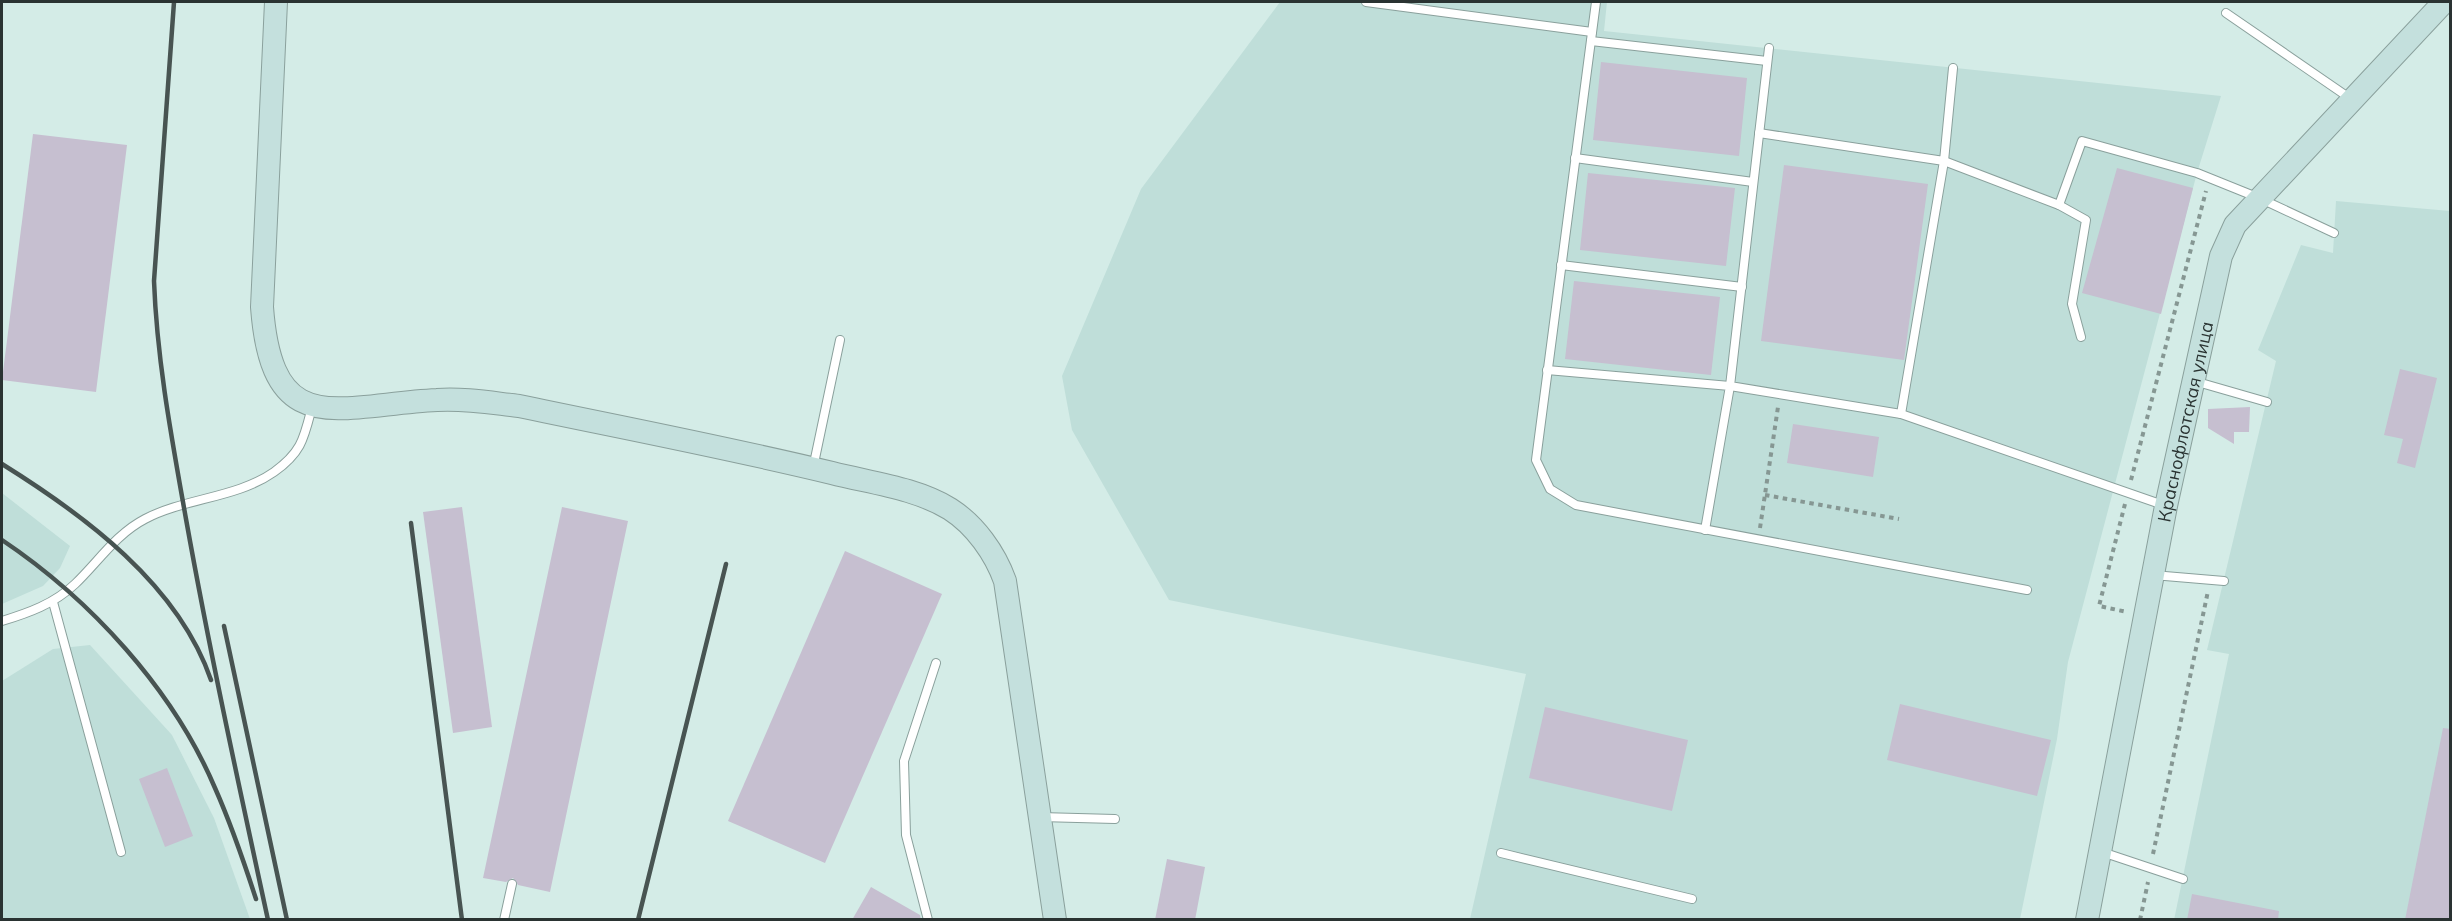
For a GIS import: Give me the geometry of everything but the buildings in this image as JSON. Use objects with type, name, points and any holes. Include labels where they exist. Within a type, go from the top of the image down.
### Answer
[{"type":"street","points":[[276,2],[262,307],[264,336],[278,380],[291,396],[313,407],[365,408],[438,400],[477,401],[519,406],[813,469],[926,497],[952,510],[970,526],[998,562],[1010,604],[1055,920]]},
{"type":"street","name":"Краснофлотская улица","points":[[2087,920],[2102,852],[2166,506],[2221,256],[2235,225],[2444,2]]},
{"type":"lane","points":[[1366,2],[1767,61]]},
{"type":"lane","points":[[1596,2],[1536,460],[1550,489],[1576,505],[2027,590]]},
{"type":"lane","points":[[2226,13],[2351,99]]},
{"type":"lane","points":[[1705,530],[1731,386],[1769,48]]},
{"type":"lane","points":[[1901,414],[1944,160],[1953,68]]},
{"type":"lane","points":[[1759,133],[1944,160],[2059,206],[2086,220],[2072,304],[2081,337]]},
{"type":"lane","points":[[2059,206],[2082,141],[2210,178],[2334,233]]},
{"type":"lane","points":[[1575,158],[1753,182]]},
{"type":"lane","points":[[1561,265],[1742,287]]},
{"type":"lane","points":[[813,469],[840,340]]},
{"type":"lane","points":[[1547,370],[1731,386],[1901,414],[2166,506]]},
{"type":"lane","points":[[2193,381],[2267,402]]},
{"type":"lane","points":[[2,621],[53,602],[73,586],[123,533],[146,519],[184,504],[259,482],[276,471],[301,447],[313,407]]},
{"type":"lane","points":[[2153,575],[2224,581]]},
{"type":"lane","points":[[53,602],[121,852]]},
{"type":"lane","points":[[928,920],[906,835],[904,761],[936,663]]},
{"type":"lane","points":[[1040,817],[1115,819]]},
{"type":"lane","points":[[2102,852],[2183,879]]},
{"type":"lane","points":[[1501,853],[1692,899]]},
{"type":"lane","points":[[504,920],[512,884]]},
{"type":"path","points":[[2145,616],[2099,606],[2210,178]]},
{"type":"path","points":[[1758,540],[1780,394]]},
{"type":"path","points":[[1765,495],[1899,519]]},
{"type":"path","points":[[2140,920],[2209,588]]},
{"type":"shaded area","points":[[1280,2],[1607,2],[1604,31],[2221,96],[2197,173],[2068,662],[2057,739],[2020,919],[1470,919],[1526,674],[1169,600],[1072,430],[1062,376],[1141,189]]},
{"type":"shaded area","points":[[2336,201],[2450,211],[2450,919],[2174,920],[2229,654],[2207,650],[2276,361],[2258,350],[2301,245],[2333,253]]},
{"type":"shaded area","points":[[2,493],[70,546],[60,568],[43,586],[2,604]]},
{"type":"shaded area","points":[[90,645],[172,735],[214,818],[250,919],[2,920],[2,681],[53,649]]},
{"type":"railway","points":[[174,2],[154,281],[158,341],[195,569],[268,920]]},
{"type":"railway","points":[[2,464],[65,506],[125,555],[176,613],[196,645],[211,680]]},
{"type":"railway","points":[[411,523],[462,920]]},
{"type":"railway","points":[[2,540],[35,564],[97,618],[152,682],[197,751],[215,788],[256,899]]},
{"type":"railway","points":[[638,920],[726,564]]},
{"type":"railway","points":[[224,626],[287,920]]}]
